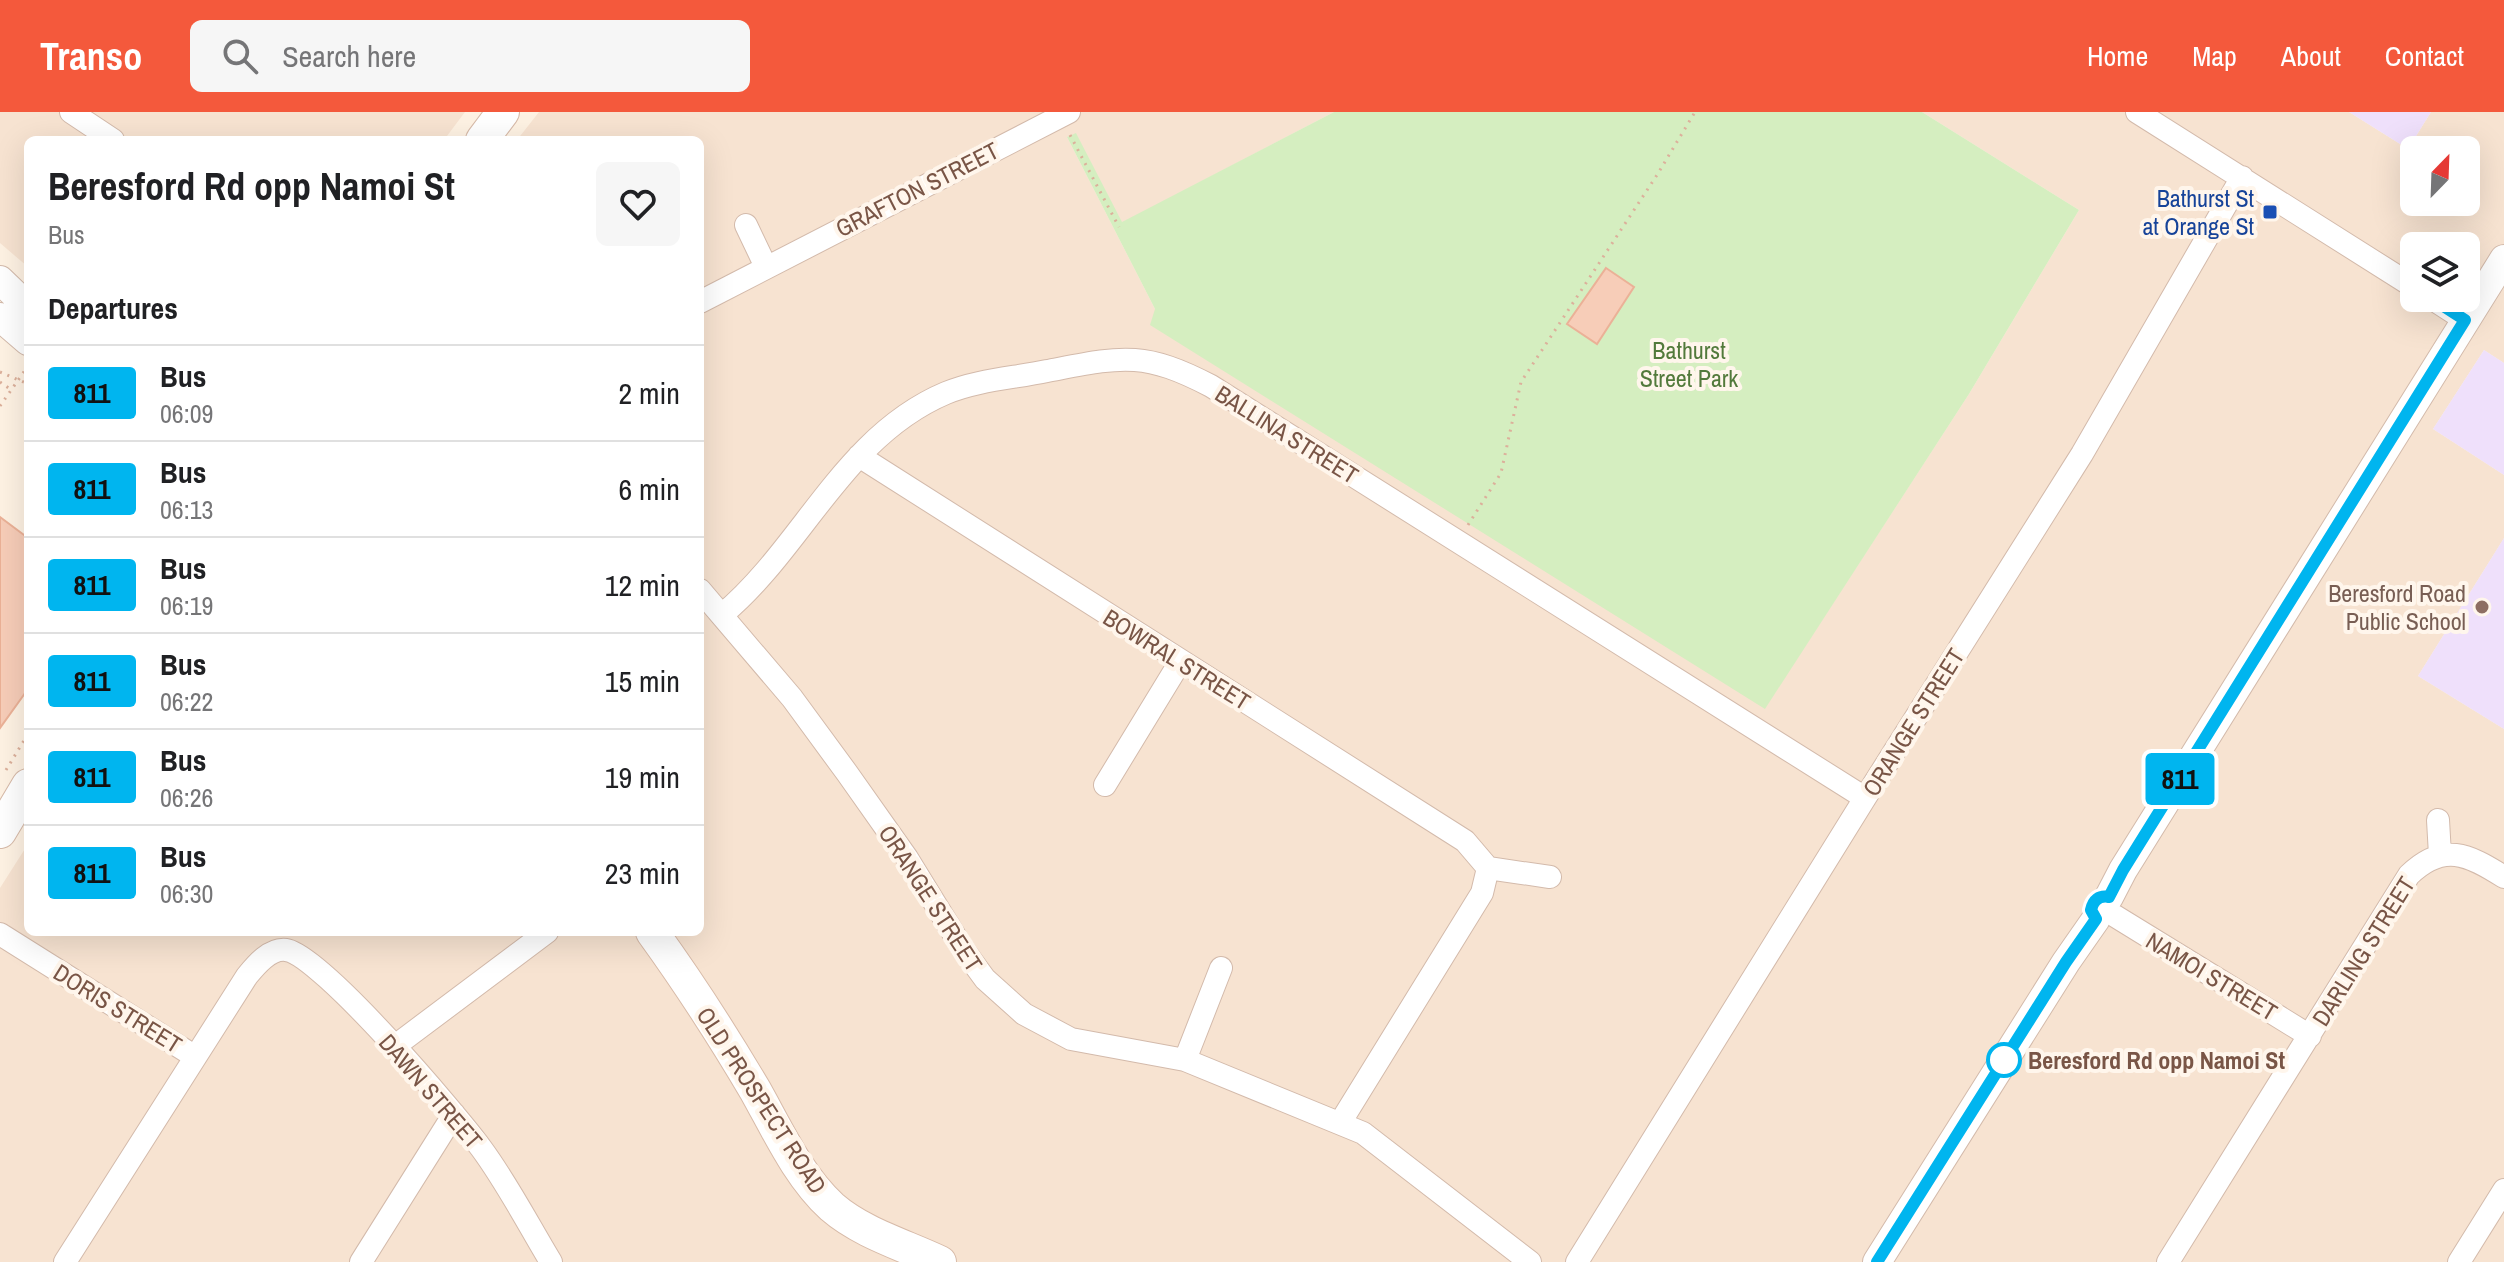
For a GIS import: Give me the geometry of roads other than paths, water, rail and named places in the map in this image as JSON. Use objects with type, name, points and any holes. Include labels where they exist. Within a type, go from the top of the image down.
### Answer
[{"type":"main road","points":[[485,136],[503,112]]},
{"type":"main road","points":[[0,832],[24,792]]},
{"type":"main road","name":"OLD PROSPECT ROAD","points":[[655,936],[821,1196],[859,1226],[940,1262]]},
{"type":"street","points":[[71,112],[105,126]]},
{"type":"street","points":[[2137,112],[2400,278]]},
{"type":"street","name":"GRAFTON STREET","points":[[704,300],[1069,122]]},
{"type":"street","name":"ORANGE STREET","points":[[1577,1262],[2082,454],[2242,177]]},
{"type":"street","points":[[746,225],[766,267]]},
{"type":"street","points":[[1877,1262],[2066,962],[2107,911],[2123,870],[2504,259]]},
{"type":"street","points":[[0,280],[24,303]]},
{"type":"street","points":[[2453,312],[2465,320]]},
{"type":"street","points":[[0,317],[24,338]]},
{"type":"street","name":"BALLINA STREET","points":[[723,614],[743,597],[842,473],[906,415],[960,388],[1106,359],[1145,360],[1211,386],[1865,798]]},
{"type":"street","name":"BOWRAL STREET","points":[[859,456],[1465,841],[1488,868]]},
{"type":"street","name":"ORANGE STREET","points":[[704,594],[792,698],[847,773],[907,858],[985,979],[1024,1014],[1071,1039],[1185,1060],[1340,1123],[1379,1143],[1530,1262]]},
{"type":"street","points":[[1105,785],[1180,662]]},
{"type":"street","points":[[2438,820],[2440,855],[2459,854],[2478,861],[2504,877]]},
{"type":"street","name":"DARLING STREET","points":[[2168,1262],[2409,875],[2421,864],[2440,855]]},
{"type":"street","points":[[1340,1123],[1482,893],[1488,868],[1550,877]]},
{"type":"street","name":"NAMOI STREET","points":[[2107,911],[2310,1036]]},
{"type":"street","name":"DORIS STREET","points":[[0,934],[194,1056]]},
{"type":"street","points":[[395,1046],[542,936]]},
{"type":"street","name":"DAWN STREET","points":[[65,1262],[194,1056],[254,967],[281,941],[318,968],[395,1046],[454,1114],[483,1150],[551,1262]]},
{"type":"street","points":[[1185,1060],[1221,968]]},
{"type":"street","points":[[361,1262],[454,1114]]},
{"type":"street","points":[[2459,1262],[2504,1190]]},
{"type":"place","name":"Bathurst St at Orange St","points":[[2270,212]]},
{"type":"place","name":"Beresford Road Public School","points":[[2482,607]]},
{"type":"place","name":"Beresford Rd opp Namoi St","points":[[2004,1060]]},
{"type":"park label","name":"Bathurst Street Park","points":[[1689,364]]}]
